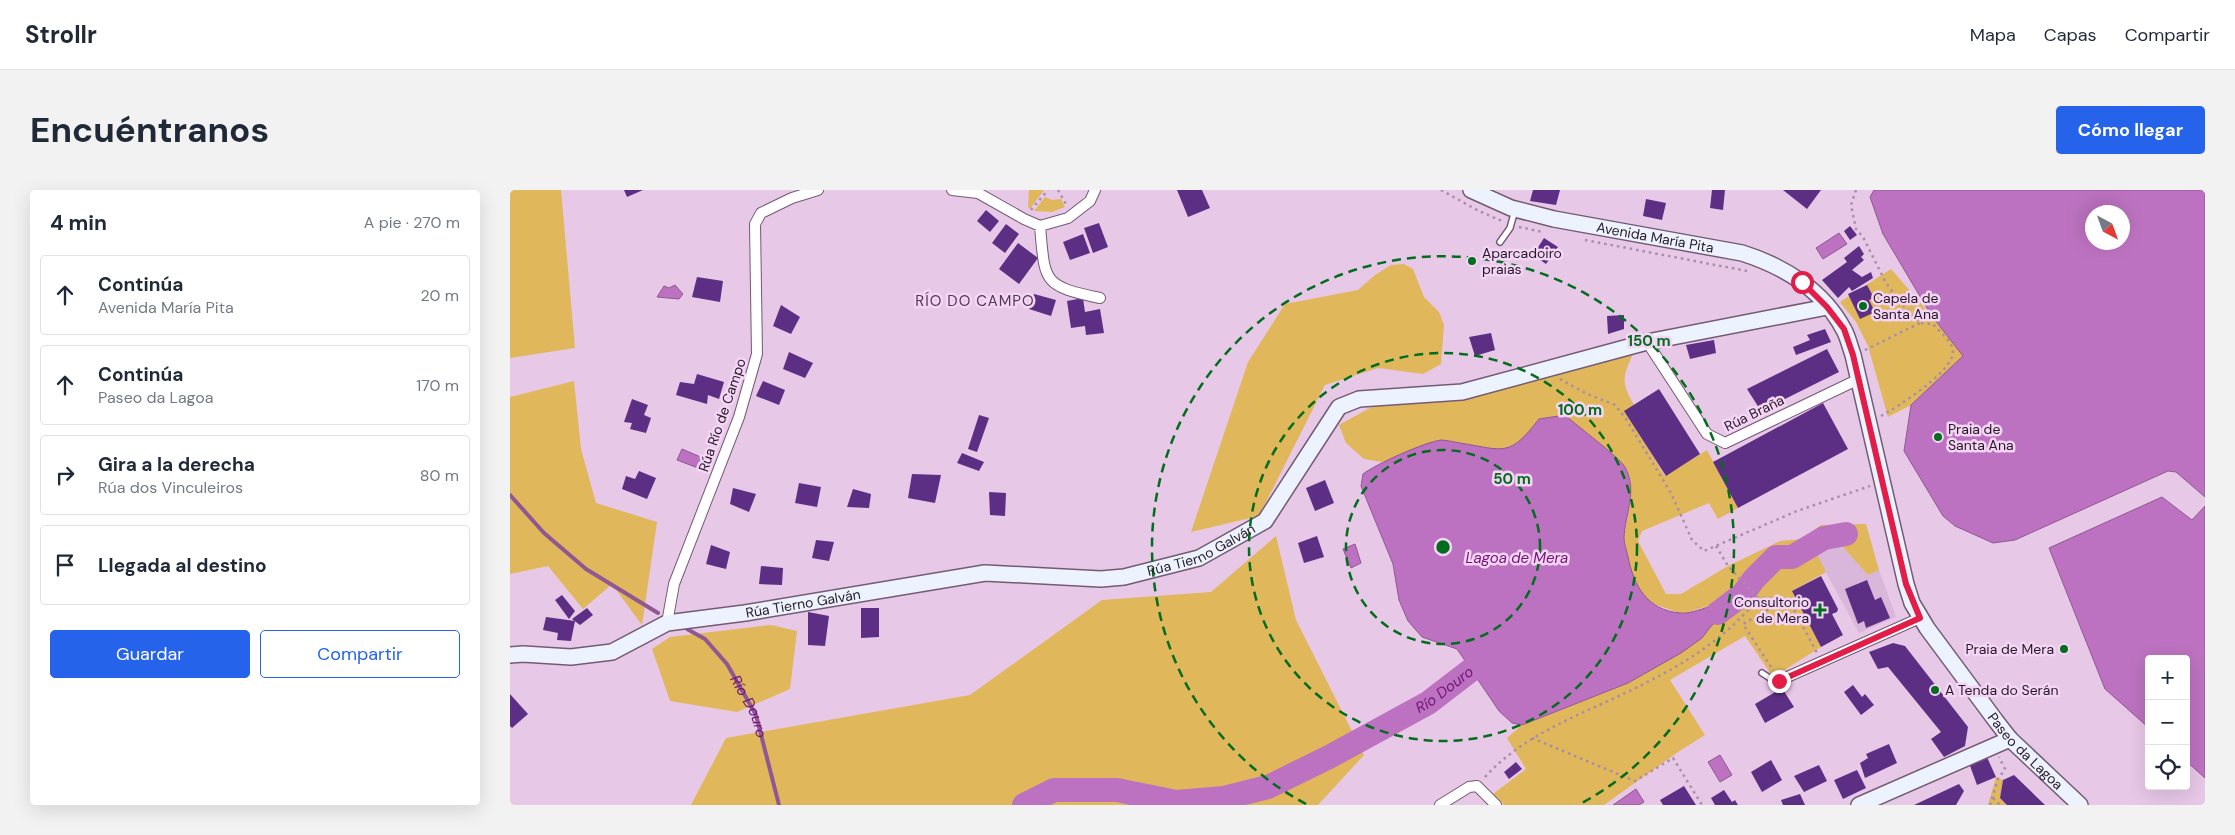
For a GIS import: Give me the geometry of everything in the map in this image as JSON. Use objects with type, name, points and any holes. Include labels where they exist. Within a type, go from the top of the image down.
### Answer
[{"type":"street","name":"Rúa Río de Campo","points":[[667,622],[674,584],[739,417],[757,354],[754,224],[760,213],[792,198],[818,190]]},
{"type":"street","points":[[952,190],[978,193],[1040,226],[1068,218],[1090,201],[1095,190]]},
{"type":"street","name":"Avenida María Pita","points":[[1471,190],[1515,209],[1554,219],[1742,253],[1767,261],[1786,270],[1802,282],[1827,307]]},
{"type":"street","points":[[1040,226],[1045,273],[1053,283],[1069,292],[1100,298]]},
{"type":"street","name":"Rúa Tierno Galván","points":[[510,655],[571,657],[612,652],[667,622],[755,612],[985,573],[1101,579],[1124,577],[1199,558],[1265,521],[1339,407],[1359,399],[1462,392],[1647,342],[1827,307]]},
{"type":"street","name":"Paseo da Lagoa","points":[[1827,307],[1844,329],[1859,378],[1906,584],[1920,618],[2010,738],[2080,805]]},
{"type":"street","name":"Rúa Braña","points":[[1647,342],[1707,434],[1725,443],[1859,378]]},
{"type":"street","points":[[1778,681],[1920,618]]},
{"type":"street","points":[[1859,805],[2010,738]]},
{"type":"street","points":[[1440,805],[1469,786],[1477,786],[1496,805]]},
{"type":"lane","points":[[1500,242],[1512,224],[1515,209]]},
{"type":"lane","points":[[1762,673],[1778,681]]},
{"type":"path","points":[[1024,219],[1048,190]]},
{"type":"path","points":[[1058,190],[1068,208]]},
{"type":"path","points":[[1441,190],[1477,210],[1512,224],[1545,232]]},
{"type":"path","points":[[1856,190],[1850,205],[1856,228],[1886,283],[1900,302],[1920,323]]},
{"type":"path","points":[[1581,239],[1718,264],[1755,274]]},
{"type":"path","points":[[1864,350],[1920,323],[1933,324],[1952,346],[1953,354],[1950,361],[1930,382],[1908,401],[1879,417]]},
{"type":"path","points":[[1537,373],[1560,379],[1585,393],[1615,405],[1626,419],[1671,493],[1692,540],[1704,551],[1798,511],[1870,486]]},
{"type":"path","points":[[1716,546],[1735,574],[1758,598],[1788,598]]},
{"type":"path","points":[[1477,786],[1497,765],[1532,738],[1572,717],[1626,693],[1694,656],[1726,633],[1758,598]]},
{"type":"path","points":[[1743,624],[1788,598]]},
{"type":"path","points":[[1788,598],[1820,657]]},
{"type":"path","points":[[1740,619],[1778,681]]},
{"type":"path","points":[[1532,738],[1635,781],[1673,758],[1702,805]]},
{"type":"path","points":[[1990,805],[1998,779],[2005,768],[1996,752]]},
{"type":"path","points":[[1993,798],[2000,805]]},
{"type":"shaded area","points":[[510,190],[561,190],[575,348],[510,358]]},
{"type":"shaded area","points":[[1029,190],[1044,190],[1030,209],[1028,207]]},
{"type":"shaded area","points":[[1045,197],[1052,200],[1061,199],[1065,207],[1052,212],[1034,211]]},
{"type":"shaded area","points":[[1404,264],[1413,269],[1424,297],[1439,312],[1444,325],[1441,364],[1423,374],[1378,368],[1325,385],[1259,516],[1191,532],[1248,362],[1285,304],[1358,290],[1375,275],[1391,265]]},
{"type":"shaded area","points":[[1891,269],[1963,356],[1911,405],[1888,417],[1868,346],[1856,322],[1840,302]]},
{"type":"shaded area","points":[[1634,352],[1625,373],[1625,384],[1634,405],[1625,411],[1665,476],[1707,450],[1738,508],[1718,519],[1709,503],[1642,531],[1638,541],[1666,594],[1681,594],[1728,566],[1780,541],[1802,539],[1821,525],[1866,524],[1879,570],[1868,575],[1840,544],[1816,552],[1826,572],[1792,591],[1821,647],[1773,677],[1745,636],[1670,680],[1705,735],[1604,805],[1504,805],[1493,794],[1526,769],[1507,738],[1522,725],[1628,683],[1702,638],[1712,625],[1726,616],[1740,592],[1724,601],[1682,614],[1654,604],[1640,592],[1632,577],[1624,538],[1631,499],[1630,479],[1624,465],[1565,415],[1539,419],[1526,436],[1508,449],[1492,450],[1441,440],[1382,462],[1364,459],[1346,443],[1339,425],[1386,399],[1495,391],[1572,371]]},
{"type":"shaded area","points":[[574,381],[581,449],[596,503],[657,522],[642,625],[612,584],[583,609],[548,566],[510,574],[510,397]]},
{"type":"shaded area","points":[[1276,536],[1296,620],[1364,755],[1318,805],[691,805],[726,738],[970,695],[1102,600],[1211,592]]},
{"type":"shaded area","points":[[1840,544],[1868,575],[1879,570],[1896,617],[1859,633],[1815,552]]},
{"type":"shaded area","points":[[771,625],[797,631],[790,689],[737,712],[670,701],[652,649],[670,637]]},
{"type":"shaded area","points":[[1996,777],[2003,780],[2000,798],[2007,805],[1988,805]]},
{"type":"water","points":[[1874,190],[2205,190],[2205,497],[2176,472],[2168,471],[2015,540],[1993,543],[1955,526],[1943,516],[1904,451],[1911,405],[1963,356],[1931,315],[1883,234],[1870,197]]},
{"type":"water","points":[[1839,233],[1847,244],[1823,259],[1816,248]]},
{"type":"water","points":[[675,285],[683,294],[679,299],[657,297],[664,286],[669,288]]},
{"type":"water","name":"Lagoa de Mera","points":[[1565,415],[1621,462],[1629,476],[1631,494],[1624,543],[1634,578],[1644,595],[1659,607],[1680,613],[1694,612],[1728,599],[1740,592],[1745,596],[1738,606],[1712,625],[1702,638],[1681,653],[1628,683],[1522,725],[1512,723],[1499,711],[1457,649],[1422,637],[1408,621],[1399,600],[1393,564],[1361,486],[1363,474],[1369,470],[1424,445],[1441,440],[1487,448],[1505,448],[1512,446],[1520,440],[1539,419]]},
{"type":"water","points":[[682,449],[703,458],[698,468],[677,460]]},
{"type":"water","points":[[2162,497],[2192,520],[2205,506],[2205,778],[2190,765],[2190,655],[2145,655],[2145,724],[2105,689],[2049,548]]},
{"type":"water","points":[[1355,544],[1361,563],[1351,568],[1343,549]]},
{"type":"water","points":[[1720,755],[1732,775],[1720,782],[1708,762]]},
{"type":"water","points":[[1636,789],[1644,802],[1639,805],[1613,805]]},
{"type":"building","points":[[624,190],[643,190],[627,197]]},
{"type":"building","points":[[1177,190],[1202,190],[1210,208],[1188,217]]},
{"type":"building","points":[[1533,190],[1560,190],[1556,205],[1530,201]]},
{"type":"building","points":[[1712,190],[1725,190],[1723,210],[1710,208]]},
{"type":"building","points":[[1783,190],[1821,190],[1807,209]]},
{"type":"building","points":[[1646,199],[1666,203],[1662,220],[1643,216]]},
{"type":"building","points":[[986,210],[999,221],[990,232],[977,221]]},
{"type":"building","points":[[1099,223],[1108,247],[1093,253],[1084,228]]},
{"type":"building","points":[[1006,224],[1019,234],[1005,253],[992,243]]},
{"type":"building","points":[[1850,226],[1857,235],[1850,240],[1844,231]]},
{"type":"building","points":[[1083,234],[1090,253],[1070,260],[1063,242]]},
{"type":"building","points":[[1544,238],[1558,247],[1546,264],[1533,255]]},
{"type":"building","points":[[1018,243],[1038,258],[1019,284],[999,269]]},
{"type":"building","points":[[1859,246],[1864,254],[1861,257],[1864,260],[1852,270],[1862,277],[1871,272],[1873,278],[1852,291],[1849,287],[1838,298],[1822,280],[1847,262],[1844,258]]},
{"type":"building","points":[[697,277],[723,281],[720,302],[692,297]]},
{"type":"building","name":"Capela de Santa Ana","points":[[1867,285],[1874,298],[1869,300],[1875,312],[1860,319],[1848,294]]},
{"type":"building","points":[[1034,294],[1056,300],[1051,316],[1029,309]]},
{"type":"building","points":[[1083,298],[1085,312],[1100,309],[1104,333],[1086,335],[1085,326],[1071,328],[1067,301]]},
{"type":"building","points":[[781,305],[800,317],[791,334],[773,326]]},
{"type":"building","points":[[1624,315],[1624,329],[1608,334],[1607,316]]},
{"type":"building","points":[[1825,329],[1831,342],[1796,355],[1793,347],[1810,340],[1807,335]]},
{"type":"building","points":[[1491,333],[1495,350],[1475,356],[1469,337]]},
{"type":"building","points":[[1714,340],[1716,353],[1690,359],[1686,345]]},
{"type":"building","points":[[1827,349],[1839,372],[1761,411],[1747,389]]},
{"type":"building","points":[[789,352],[813,363],[805,378],[783,369]]},
{"type":"building","points":[[697,374],[724,382],[719,399],[708,395],[707,404],[676,395],[680,382],[694,384]]},
{"type":"building","points":[[763,381],[785,390],[779,405],[756,396]]},
{"type":"building","points":[[1659,389],[1700,454],[1666,476],[1624,411]]},
{"type":"building","points":[[632,399],[648,405],[644,415],[651,418],[646,433],[630,429],[632,423],[624,422]]},
{"type":"building","points":[[1823,403],[1848,449],[1738,508],[1713,462]]},
{"type":"building","points":[[979,415],[989,418],[977,452],[968,449]]},
{"type":"building","points":[[962,453],[984,462],[979,471],[957,463]]},
{"type":"building","points":[[639,471],[656,478],[647,499],[622,489],[626,476],[635,479]]},
{"type":"building","points":[[912,474],[941,475],[935,503],[908,498]]},
{"type":"building","points":[[1325,480],[1334,503],[1315,511],[1306,488]]},
{"type":"building","points":[[799,483],[821,487],[817,507],[795,503]]},
{"type":"building","points":[[733,488],[756,494],[749,512],[730,504]]},
{"type":"building","points":[[853,489],[871,494],[869,508],[847,507]]},
{"type":"building","points":[[989,492],[1006,493],[1005,516],[990,515]]},
{"type":"building","points":[[1317,536],[1324,557],[1304,563],[1298,543]]},
{"type":"building","points":[[816,540],[834,542],[829,561],[812,558]]},
{"type":"building","points":[[711,545],[730,552],[726,569],[706,564]]},
{"type":"building","points":[[761,566],[783,568],[782,585],[759,584]]},
{"type":"building","name":"Consultorio de Mera","points":[[1821,576],[1838,609],[1837,612],[1832,614],[1843,635],[1821,647],[1792,591]]},
{"type":"building","points":[[1867,580],[1875,600],[1881,597],[1890,618],[1866,628],[1864,621],[1858,624],[1845,589]]},
{"type":"building","points":[[562,595],[575,611],[569,619],[555,600]]},
{"type":"building","points":[[587,608],[593,615],[580,625],[572,619]]},
{"type":"building","points":[[861,608],[879,608],[879,637],[861,638]]},
{"type":"building","points":[[808,612],[829,616],[825,646],[808,645]]},
{"type":"building","points":[[546,617],[575,621],[571,641],[557,640],[558,633],[543,630]]},
{"type":"building","points":[[1893,643],[1905,646],[1968,727],[1965,746],[1944,757],[1931,739],[1941,732],[1888,667],[1878,669],[1869,652]]},
{"type":"building","points":[[1853,685],[1862,697],[1865,694],[1874,705],[1861,715],[1844,692]]},
{"type":"building","points":[[1782,688],[1794,707],[1765,723],[1755,704]]},
{"type":"building","points":[[510,694],[528,714],[512,728],[510,726]]},
{"type":"building","points":[[1889,744],[1897,763],[1865,778],[1860,763],[1868,758],[1866,754]]},
{"type":"building","points":[[1986,755],[1996,777],[1977,785],[1969,763]]},
{"type":"building","points":[[1771,760],[1782,780],[1762,792],[1751,772]]},
{"type":"building","points":[[1516,762],[1522,769],[1509,779],[1504,772]]},
{"type":"building","points":[[1819,765],[1827,781],[1804,792],[1794,776]]},
{"type":"building","points":[[1857,770],[1866,788],[1843,799],[1834,780]]},
{"type":"building","points":[[2014,775],[2045,805],[2007,805],[2000,798],[2003,780]]},
{"type":"building","points":[[1959,784],[1964,791],[1956,805],[1914,805]]},
{"type":"building","points":[[1684,786],[1696,805],[1663,805],[1660,800]]},
{"type":"building","points":[[1724,790],[1732,802],[1735,800],[1738,805],[1715,805],[1711,798]]},
{"type":"building","points":[[1800,794],[1805,805],[1783,805],[1781,800]]},
{"type":"waterway","name":"Río Douro","points":[[510,495],[544,533],[586,569],[658,613]]},
{"type":"waterway","name":"Río Douro","points":[[1718,613],[1743,594],[1754,579],[1776,557],[1792,557],[1824,538],[1846,534]]},
{"type":"waterway","name":"Río Douro","points":[[687,629],[705,639],[727,664],[756,715],[779,805]]},
{"type":"waterway","name":"Río Douro","points":[[1024,805],[1054,790],[1117,790],[1176,802],[1224,798],[1268,787],[1329,757],[1428,703],[1471,670],[1499,656]]},
{"type":"place","name":"Aparcadoiro praias","points":[[1472,261]]},
{"type":"place","name":"Capela de Santa Ana","points":[[1863,306]]},
{"type":"place","name":"Praia de Santa Ana","points":[[1938,437]]},
{"type":"place","name":"Consultorio de Mera","points":[[1820,610]]},
{"type":"place","name":"Praia de Mera","points":[[2064,649]]},
{"type":"place","name":"A Tenda do Serán","points":[[1935,690]]},
{"type":"district","name":"RÍO DO CAMPO","points":[[975,301]]},
{"type":"route","points":[[1779,681],[1920,618],[1912,603],[1906,584],[1867,410],[1853,355],[1844,329],[1827,307],[1802,282]]}]
